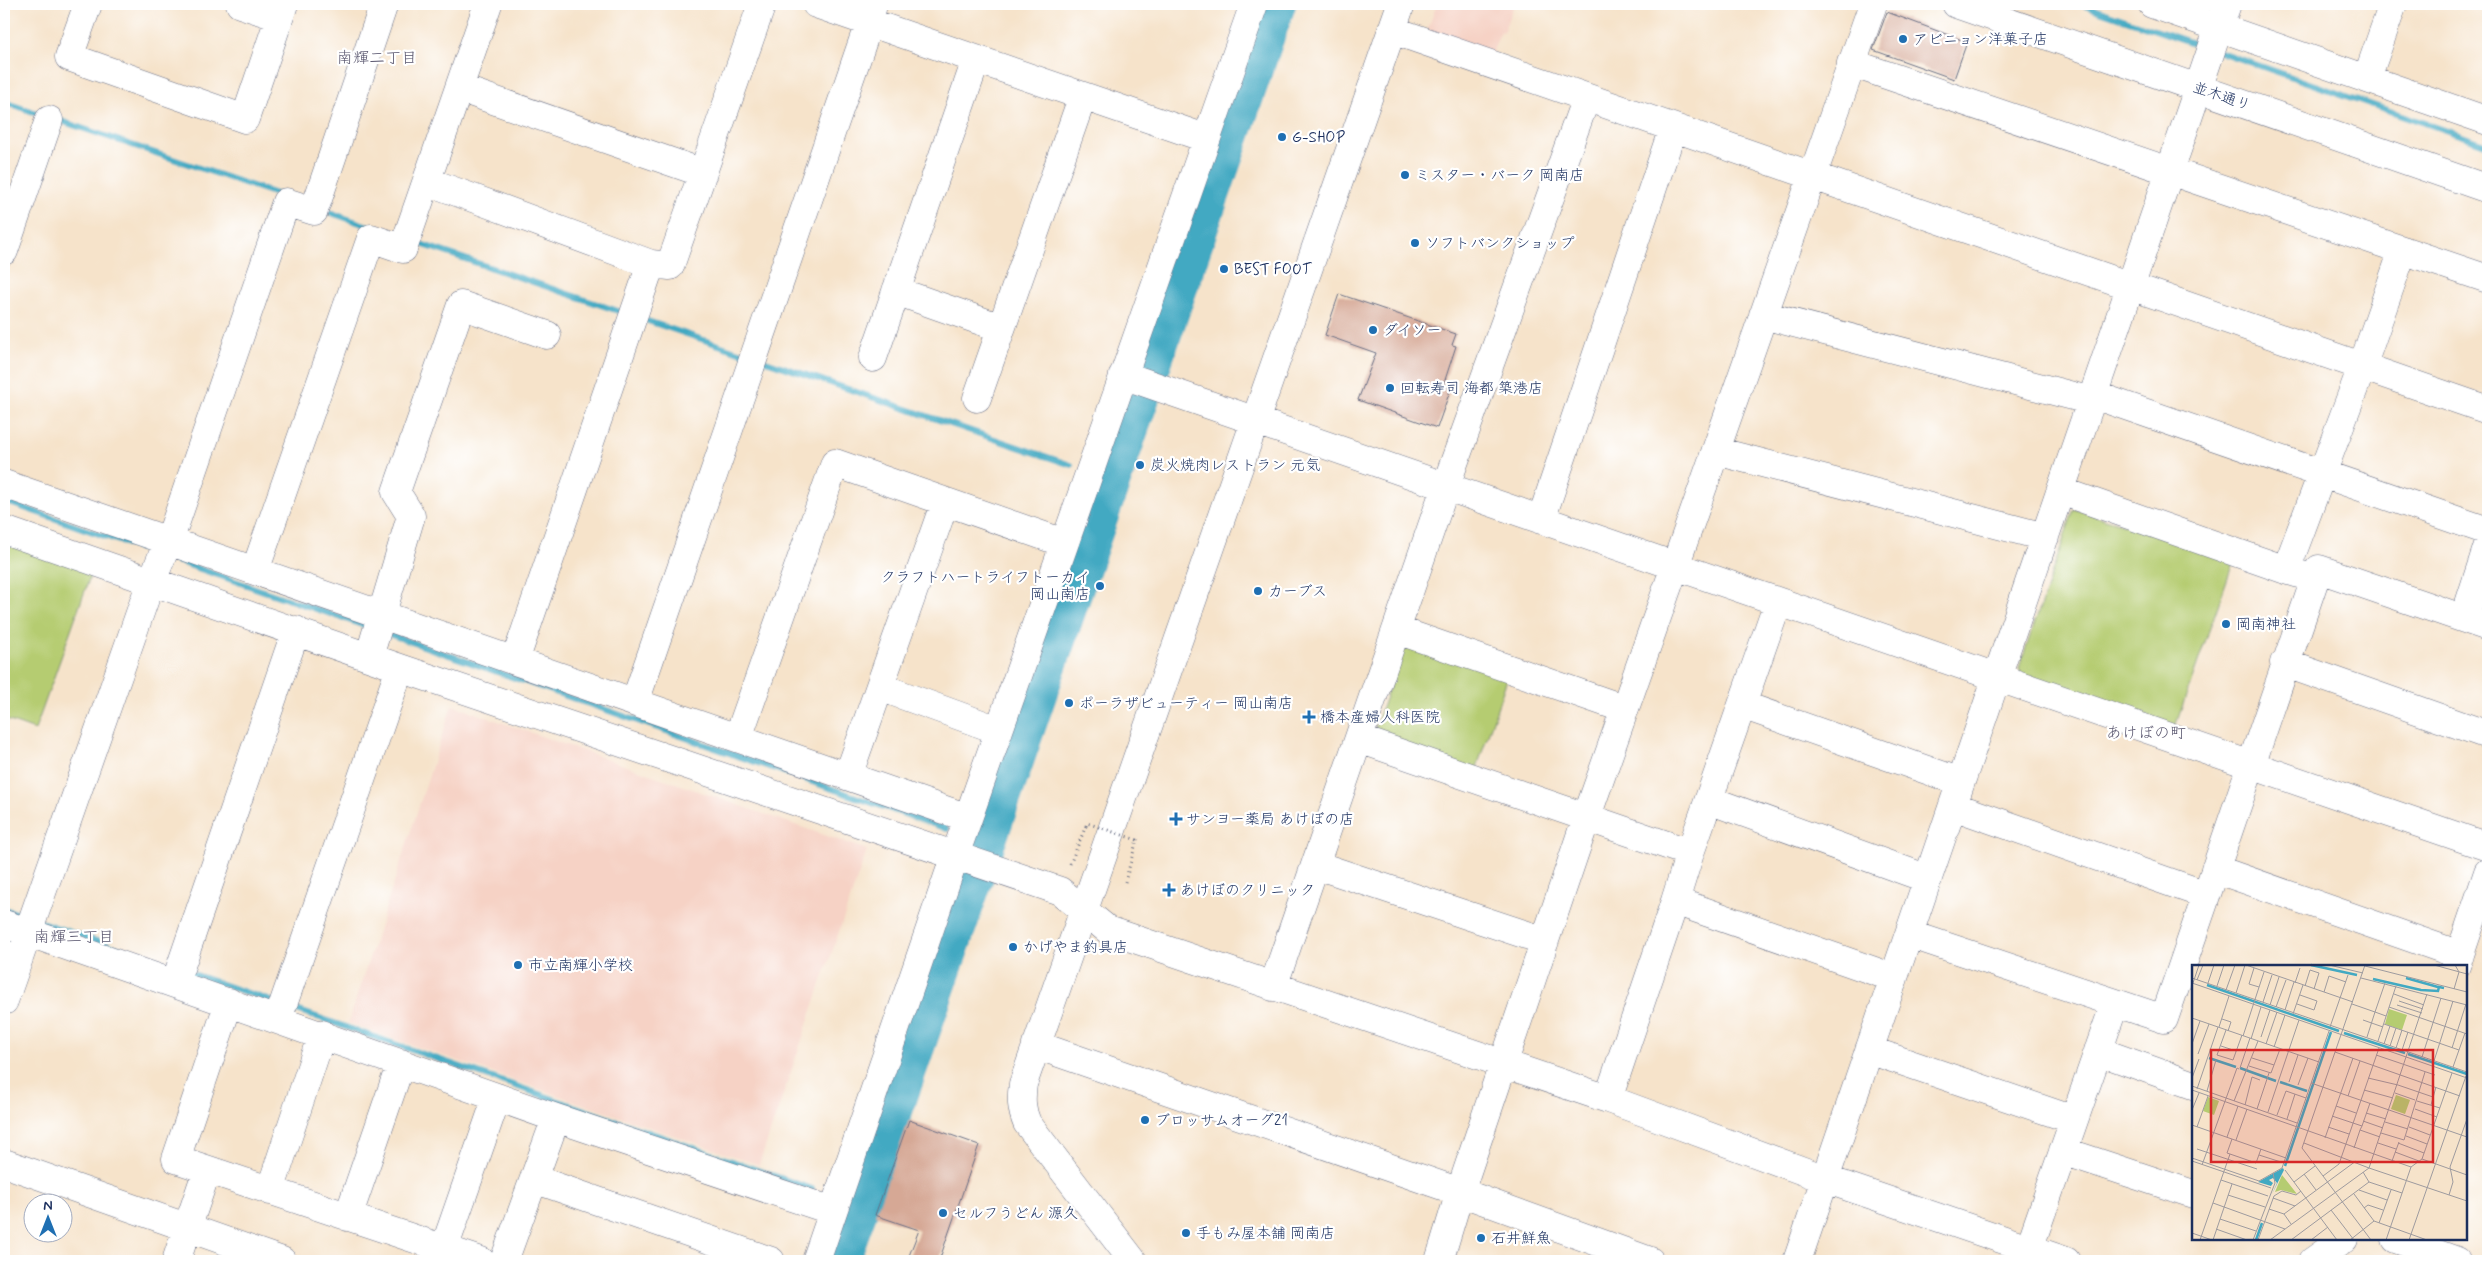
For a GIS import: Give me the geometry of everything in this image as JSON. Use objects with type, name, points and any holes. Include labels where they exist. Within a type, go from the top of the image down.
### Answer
[{"type":"street","points":[[88,4],[69,57],[244,119],[282,10],[240,4]]},
{"type":"street","points":[[4,1002],[24,923],[161,559],[286,202],[315,207],[384,4]]},
{"type":"street","points":[[255,571],[371,238],[403,249],[488,4]]},
{"type":"street","points":[[427,181],[651,264],[670,266],[762,4]]},
{"type":"street","points":[[816,4],[871,14],[976,60],[1082,98],[1205,138]]},
{"type":"street","points":[[816,1261],[969,860],[968,818],[1064,543],[1138,380],[1205,138],[1254,4]]},
{"type":"street","points":[[1133,1261],[1027,1123],[1021,1099],[1023,1084],[1401,4]]},
{"type":"street","points":[[1439,1261],[1460,1192],[1586,819],[1872,4]]},
{"type":"street","name":"並木通り","points":[[1956,4],[2213,44],[2488,189]]},
{"type":"street","points":[[2152,4],[2213,44],[2367,78],[2488,121]]},
{"type":"street","points":[[2367,78],[2393,4]]},
{"type":"street","points":[[635,702],[871,14]]},
{"type":"street","points":[[1392,30],[2488,410]]},
{"type":"street","points":[[1797,1261],[2213,44]]},
{"type":"street","points":[[873,358],[976,60]]},
{"type":"street","points":[[1851,63],[2488,280]]},
{"type":"street","points":[[459,88],[703,173]]},
{"type":"street","points":[[977,398],[1082,98]]},
{"type":"street","points":[[1274,987],[1445,488],[1586,98]]},
{"type":"street","points":[[4,251],[49,120]]},
{"type":"street","points":[[1541,520],[1673,128]]},
{"type":"street","points":[[2286,570],[2362,367],[2403,250]]},
{"type":"street","points":[[515,661],[651,264]]},
{"type":"street","points":[[896,291],[1001,328]]},
{"type":"street","points":[[377,634],[411,516],[396,492],[461,304],[547,335]]},
{"type":"street","points":[[1763,315],[2093,398],[2322,473],[2488,531]]},
{"type":"street","points":[[1138,380],[1445,488],[2488,847]]},
{"type":"street","points":[[1716,451],[2045,537]]},
{"type":"street","points":[[738,738],[835,463],[1064,543]]},
{"type":"street","points":[[4,484],[161,559],[296,630],[377,634],[515,661],[968,818]]},
{"type":"street","points":[[2061,490],[2314,579]]},
{"type":"street","points":[[848,776],[945,502]]},
{"type":"street","points":[[4,530],[161,559],[255,571],[377,634],[400,668],[1060,891],[1108,930],[1504,1066],[1608,1099],[1825,1179],[2066,1261]]},
{"type":"street","points":[[1909,934],[2164,1019],[2187,972],[2206,894],[2284,663],[2319,569],[2476,623],[2488,545]]},
{"type":"street","points":[[1608,1099],[1690,853],[1778,602]]},
{"type":"street","points":[[178,974],[296,630]]},
{"type":"street","points":[[1397,630],[1625,709]]},
{"type":"street","points":[[2284,663],[2488,735]]},
{"type":"street","points":[[281,1010],[400,668]]},
{"type":"street","points":[[880,687],[998,730]]},
{"type":"street","points":[[1742,705],[2206,894]]},
{"type":"street","points":[[1359,739],[1586,819],[1690,853]]},
{"type":"street","points":[[1709,800],[1928,879]]},
{"type":"street","points":[[1316,865],[1545,941]]},
{"type":"street","points":[[2215,869],[2458,961],[2488,872]]},
{"type":"street","points":[[1675,901],[1894,978]]},
{"type":"street","points":[[24,923],[178,974],[229,1002],[281,1010],[322,1034],[556,1118],[834,1211]]},
{"type":"street","points":[[229,1002],[176,1159],[482,1261]]},
{"type":"street","points":[[2029,1249],[2114,1003]]},
{"type":"street","points":[[270,1191],[322,1034]]},
{"type":"street","points":[[1036,1045],[1460,1192],[1629,1258]]},
{"type":"street","points":[[1870,1050],[2074,1120]]},
{"type":"street","points":[[2098,1051],[2192,1085]]},
{"type":"street","points":[[348,1217],[402,1063]]},
{"type":"street","points":[[444,1249],[497,1097]]},
{"type":"street","points":[[504,1261],[556,1118]]},
{"type":"street","points":[[2063,1151],[2192,1194]]},
{"type":"street","points":[[4,1163],[282,1261]]},
{"type":"street","points":[[176,1261],[207,1170]]},
{"type":"street","points":[[534,1178],[771,1261]]},
{"type":"street","points":[[2399,1240],[2457,1261]]},
{"type":"path","points":[[1070,864],[1087,822],[1137,840],[1125,876],[1125,882]]},
{"type":"shaded area","points":[[1437,4],[1514,4],[1503,33],[1500,32],[1492,54],[1427,31]]},
{"type":"shaded area","points":[[452,705],[867,850],[759,1165],[348,1023]]},
{"type":"green space","points":[[2074,509],[2234,560],[2175,727],[2021,675],[2019,668]]},
{"type":"green space","points":[[4,542],[92,571],[35,730],[4,719]]},
{"type":"green space","points":[[1414,644],[1508,676],[1475,773],[1380,741],[1375,728],[1402,650]]},
{"type":"building","points":[[1887,12],[1967,42],[1954,79],[1873,50]]},
{"type":"building","points":[[1339,294],[1456,334],[1452,345],[1456,346],[1443,386],[1451,388],[1437,428],[1358,400],[1376,353],[1325,335]]},
{"type":"building","points":[[909,1120],[979,1145],[939,1261],[907,1261],[919,1230],[875,1215]]},
{"type":"waterway","points":[[840,1261],[871,1177],[1277,4]]},
{"type":"waterway","points":[[2079,4],[2205,47]]},
{"type":"waterway","points":[[2217,51],[2488,145]]},
{"type":"waterway","points":[[4,102],[45,116]]},
{"type":"waterway","points":[[55,119],[282,196]]},
{"type":"waterway","points":[[1220,131],[1231,136]]},
{"type":"waterway","points":[[320,209],[374,228]]},
{"type":"waterway","points":[[412,241],[627,314]]},
{"type":"waterway","points":[[639,318],[748,355]]},
{"type":"waterway","points":[[760,359],[1071,465]]},
{"type":"waterway","points":[[1105,477],[1113,479]]},
{"type":"waterway","points":[[4,501],[156,554]]},
{"type":"waterway","points":[[168,558],[371,628]]},
{"type":"waterway","points":[[383,632],[947,829]]},
{"type":"waterway","points":[[980,840],[986,842]]},
{"type":"waterway","points":[[4,909],[26,916]]},
{"type":"waterway","points":[[38,921],[173,967]]},
{"type":"waterway","points":[[184,971],[277,1003]]},
{"type":"waterway","points":[[288,1007],[812,1189]]},
{"type":"waterway","points":[[854,1204],[860,1206]]},
{"type":"place","name":"アビニョン洋菓子店","points":[[1903,39]]},
{"type":"place","name":"G-SHOP","points":[[1282,137]]},
{"type":"place","name":"ミスター・バーク 岡南店","points":[[1405,175]]},
{"type":"place","name":"ソフトバンクショップ","points":[[1415,243]]},
{"type":"place","name":"BEST FOOT","points":[[1224,269]]},
{"type":"place","name":"ダイソー","points":[[1373,330]]},
{"type":"place","name":"回転寿司 海都 築港店","points":[[1390,388]]},
{"type":"place","name":"炭火焼肉レストラン 元気","points":[[1140,465]]},
{"type":"place","name":"クラフトハートライフトーカイ 岡山南店","points":[[1100,586]]},
{"type":"place","name":"カーブス","points":[[1258,591]]},
{"type":"place","name":"岡南神社","points":[[2226,624]]},
{"type":"place","name":"ポーラザビューティー 岡山南店","points":[[1069,703]]},
{"type":"place","name":"橋本産婦人科医院","points":[[1309,717]]},
{"type":"place","name":"サンヨー薬局 あけぼの店","points":[[1176,819]]},
{"type":"place","name":"あけぼのクリニック","points":[[1169,890]]},
{"type":"place","name":"かげやま釣具店","points":[[1013,947]]},
{"type":"place","name":"市立南輝小学校","points":[[518,965]]},
{"type":"place","name":"ブロッサムオーグ21","points":[[1145,1120]]},
{"type":"place","name":"セルフうどん 源久","points":[[943,1213]]},
{"type":"place","name":"手もみ屋本舗 岡南店","points":[[1186,1233]]},
{"type":"place","name":"石井鮮魚","points":[[1481,1238]]},
{"type":"district","name":"南輝二丁目","points":[[377,57]]},
{"type":"district","name":"あけぼの町","points":[[2146,732]]},
{"type":"district","name":"南輝三丁目","points":[[74,936]]}]
